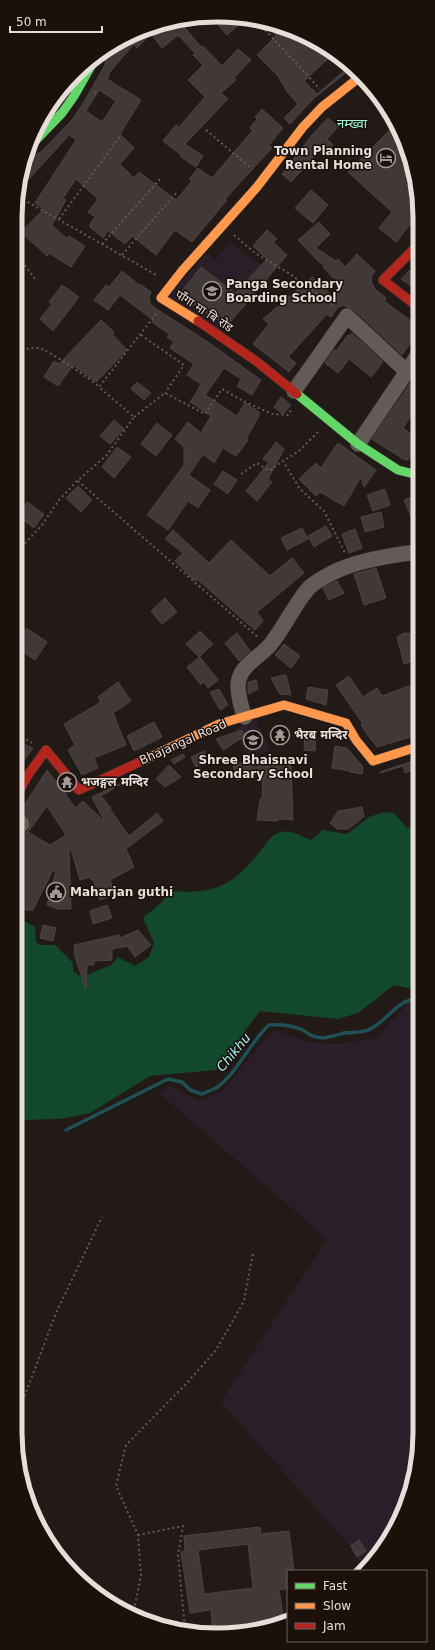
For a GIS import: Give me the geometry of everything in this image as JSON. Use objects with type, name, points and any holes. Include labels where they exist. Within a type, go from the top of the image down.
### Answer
[{"type":"street","points":[[40,136],[62,113],[74,96],[82,77]]},
{"type":"street","name":"पाँगा मा बि रोड","points":[[357,80],[322,107],[303,127],[263,179],[182,271],[161,298],[230,342],[294,391],[358,444],[398,470],[413,474]]},
{"type":"street","points":[[413,250],[383,280],[413,304]]},
{"type":"street","points":[[294,391],[347,316],[406,371]]},
{"type":"street","points":[[358,444],[413,362]]},
{"type":"street","points":[[245,717],[241,707],[239,679],[244,670],[269,647],[308,589],[333,572],[388,556],[413,553]]},
{"type":"street","name":"Bhajangal Road","points":[[22,786],[46,750],[79,790],[219,724],[284,705],[346,722],[356,740],[373,761],[413,748]]},
{"type":"path","points":[[263,28],[330,101]]},
{"type":"path","points":[[206,130],[263,179]]},
{"type":"path","points":[[59,219],[120,135]]},
{"type":"path","points":[[102,244],[160,178]]},
{"type":"path","points":[[122,255],[178,191]]},
{"type":"path","points":[[23,199],[173,284]]},
{"type":"path","points":[[223,225],[255,253],[290,274],[347,316]]},
{"type":"path","points":[[22,261],[35,279]]},
{"type":"path","points":[[99,387],[159,310],[161,298]]},
{"type":"path","points":[[22,547],[42,525],[59,500],[77,481],[106,456],[134,416],[165,393],[184,365],[141,334]]},
{"type":"path","points":[[22,351],[27,348],[41,348],[76,370],[134,416]]},
{"type":"path","points":[[165,393],[205,414],[222,388],[243,401],[272,414],[288,415]]},
{"type":"path","points":[[241,474],[257,462],[270,471],[299,451],[330,420]]},
{"type":"path","points":[[283,461],[300,489],[324,511],[351,566]]},
{"type":"path","points":[[77,481],[269,647]]},
{"type":"path","points":[[22,1403],[56,1313],[102,1217]]},
{"type":"path","points":[[134,1609],[141,1575],[138,1535],[116,1486],[126,1445],[185,1385],[216,1350],[244,1301],[253,1253]]},
{"type":"path","points":[[138,1535],[183,1526],[178,1555],[185,1625]]},
{"type":"shaded area","name":"Panga Secondary Boarding School","points":[[230,242],[259,264],[270,275],[248,299],[219,335],[166,298],[207,253],[216,260]]},
{"type":"shaded area","name":"Shree Bhaisnavi Secondary School","points":[[256,720],[270,750],[250,760],[235,729]]},
{"type":"shaded area","points":[[412,999],[413,1000],[413,1445],[403,1495],[393,1519],[373,1552],[361,1565],[347,1543],[221,1402],[327,1239],[160,1094],[171,1086],[199,1101],[221,1092],[274,1030],[309,1042],[337,1044],[377,1038]]},
{"type":"green space","points":[[384,812],[394,813],[407,828],[413,826],[413,989],[394,985],[358,1013],[338,1019],[260,1011],[216,1070],[150,1076],[90,1113],[60,1119],[22,1120],[22,920],[35,927],[36,942],[40,945],[55,945],[72,962],[74,972],[82,977],[111,965],[118,957],[135,966],[149,957],[154,943],[143,918],[163,901],[171,886],[172,891],[187,892],[213,889],[233,879],[252,862],[270,839],[278,833],[292,833],[310,840],[317,836],[322,830],[347,834],[369,817]]},
{"type":"building","points":[[216,22],[240,24],[227,35]]},
{"type":"building","points":[[183,25],[201,47],[203,46],[222,66],[238,49],[251,60],[234,78],[236,80],[221,93],[228,99],[185,144],[203,156],[196,167],[180,156],[181,155],[163,141],[176,125],[179,127],[205,97],[188,80],[203,65],[193,55],[195,53],[178,35],[162,48],[151,34],[137,48],[134,44],[108,74],[110,75],[107,79],[141,100],[120,134],[134,148],[120,164],[134,178],[139,172],[176,200],[192,181],[189,179],[198,168],[212,178],[253,130],[250,128],[257,119],[255,117],[262,109],[283,128],[269,145],[272,148],[225,199],[227,200],[192,242],[175,230],[156,255],[132,236],[125,244],[108,231],[103,238],[90,227],[90,224],[95,217],[88,212],[98,199],[76,179],[63,198],[66,200],[52,225],[67,239],[69,236],[85,246],[71,267],[49,253],[47,256],[22,233],[22,231],[44,209],[35,203],[76,140],[69,135],[25,183],[26,179],[32,154],[36,155],[42,151],[72,120],[105,65],[106,57],[131,42],[155,32]],"holes":[[[99,90],[116,101],[102,122],[86,111]]]},
{"type":"building","points":[[272,30],[304,42],[330,57],[304,81],[317,94],[345,70],[347,72],[314,98],[290,124],[284,118],[298,104],[288,93],[278,76],[257,55],[276,36]]},
{"type":"building","points":[[328,118],[338,127],[327,139],[333,145],[323,155],[319,151],[291,182],[282,174],[312,135]]},
{"type":"building","name":"Town Planning Rental Home","points":[[390,130],[394,134],[403,155],[409,179],[405,183],[411,189],[413,205],[413,221],[396,242],[379,228],[392,212],[348,172]]},
{"type":"building","points":[[311,190],[328,205],[313,223],[295,208]]},
{"type":"building","points":[[319,222],[330,234],[316,248],[336,261],[338,259],[345,267],[357,254],[375,271],[371,277],[372,284],[376,290],[386,298],[384,301],[413,322],[413,339],[402,355],[353,309],[342,305],[341,307],[339,306],[331,317],[327,314],[288,357],[296,363],[289,372],[253,344],[269,324],[263,319],[312,277],[333,297],[343,288],[323,267],[325,266],[319,262],[298,240]]},
{"type":"building","points":[[267,230],[277,239],[273,242],[287,255],[227,326],[179,295],[201,267],[235,293],[267,259],[253,246]]},
{"type":"building","points":[[410,270],[413,273],[413,284],[411,286],[401,279]]},
{"type":"building","points":[[122,271],[139,285],[140,284],[151,292],[149,297],[150,303],[155,308],[208,342],[261,380],[252,395],[237,386],[241,379],[224,368],[206,394],[198,389],[201,384],[187,375],[194,364],[170,348],[174,342],[167,337],[169,334],[152,322],[153,320],[120,295],[108,310],[94,300],[106,285],[109,287]]},
{"type":"building","points":[[62,285],[79,297],[53,331],[40,319],[52,304],[49,302]]},
{"type":"building","points":[[101,320],[114,332],[112,334],[127,350],[96,382],[73,365],[58,386],[44,377],[54,361],[59,364]]},
{"type":"building","points":[[352,333],[383,362],[371,377],[349,359],[338,373],[325,363],[334,350],[336,351],[348,335],[349,336]]},
{"type":"building","points":[[137,382],[151,393],[144,400],[131,389]]},
{"type":"building","points":[[411,382],[413,383],[413,413],[403,428],[413,435],[413,454],[408,460],[403,459],[372,439]]},
{"type":"building","points":[[198,390],[237,416],[245,403],[259,412],[259,416],[246,439],[248,440],[236,456],[223,448],[214,463],[203,454],[189,475],[210,490],[198,508],[188,501],[168,530],[147,515],[184,465],[184,447],[175,439],[188,422],[201,433],[211,416],[190,402]]},
{"type":"building","points":[[281,397],[291,405],[283,414],[274,407]]},
{"type":"building","points":[[114,420],[124,429],[110,444],[100,436]]},
{"type":"building","points":[[157,423],[172,435],[156,456],[141,444]]},
{"type":"building","points":[[276,442],[284,449],[268,479],[272,482],[257,501],[246,491],[269,462],[263,459]]},
{"type":"building","points":[[338,443],[376,470],[364,487],[361,477],[344,506],[320,492],[316,496],[299,479],[316,463],[321,468]]},
{"type":"building","points":[[117,447],[131,457],[114,478],[102,467]]},
{"type":"building","points":[[223,471],[237,480],[228,494],[214,484]]},
{"type":"building","points":[[78,486],[92,500],[81,512],[66,498]]},
{"type":"building","points":[[385,489],[390,505],[373,511],[367,495]]},
{"type":"building","points":[[413,496],[413,521],[404,500]]},
{"type":"building","points":[[27,502],[44,514],[34,528],[22,519],[22,510]]},
{"type":"building","points":[[381,512],[384,527],[365,532],[361,517]]},
{"type":"building","points":[[326,526],[332,536],[314,547],[308,536]]},
{"type":"building","points":[[302,528],[308,539],[287,550],[281,538]]},
{"type":"building","points":[[355,529],[362,548],[349,553],[342,534]]},
{"type":"building","points":[[173,530],[209,563],[231,540],[270,576],[292,558],[304,573],[257,612],[263,621],[255,630],[197,579],[195,581],[175,561],[183,553],[165,539]]},
{"type":"building","points":[[376,568],[386,598],[364,605],[354,574]]},
{"type":"building","points":[[337,581],[344,593],[329,600],[323,588]]},
{"type":"building","points":[[165,598],[177,612],[162,624],[151,611]]},
{"type":"building","points":[[26,628],[47,642],[35,660],[22,651],[22,634]]},
{"type":"building","points":[[200,631],[213,644],[199,657],[186,644]]},
{"type":"building","points":[[237,633],[250,651],[239,661],[225,643]]},
{"type":"building","points":[[404,633],[413,634],[413,661],[404,664],[397,637]]},
{"type":"building","points":[[284,644],[300,656],[291,668],[275,655]]},
{"type":"building","points":[[200,657],[218,680],[208,688],[204,682],[201,685],[187,667]]},
{"type":"building","points":[[286,675],[291,695],[280,694],[271,678]]},
{"type":"building","points":[[349,676],[363,697],[377,688],[382,696],[413,684],[413,736],[377,747],[366,733],[361,725],[363,724],[336,685]]},
{"type":"building","points":[[256,680],[258,689],[248,694],[248,682]]},
{"type":"building","points":[[118,682],[131,701],[113,713],[126,745],[94,758],[98,768],[82,775],[68,750],[75,745],[64,724],[101,702],[98,697]]},
{"type":"building","points":[[308,687],[328,690],[326,705],[306,699]]},
{"type":"building","points":[[219,689],[228,705],[220,710],[210,692]]},
{"type":"building","points":[[154,722],[162,737],[134,751],[127,736]]},
{"type":"building","points":[[242,730],[245,736],[223,750],[216,739]]},
{"type":"building","points":[[305,733],[316,734],[315,751],[304,750]]},
{"type":"building","points":[[22,744],[33,748],[22,763]]},
{"type":"building","points":[[335,746],[347,748],[363,767],[362,774],[332,768]]},
{"type":"building","points":[[204,751],[208,760],[196,767],[191,757]]},
{"type":"building","points":[[183,754],[185,757],[174,764],[171,760]]},
{"type":"building","points":[[262,758],[267,766],[291,764],[293,820],[257,820],[260,799],[262,799],[263,772],[237,780],[233,765]]},
{"type":"building","points":[[413,761],[413,770],[405,773],[403,766],[380,772]]},
{"type":"building","points":[[169,765],[181,777],[165,787],[156,779]]},
{"type":"building","points":[[47,770],[75,808],[83,801],[105,822],[92,797],[140,774],[142,778],[122,786],[121,784],[101,796],[111,808],[110,809],[129,836],[157,813],[163,821],[126,849],[134,867],[110,880],[115,895],[100,900],[93,880],[91,880],[90,877],[80,880],[71,849],[69,849],[71,909],[58,909],[47,905],[56,871],[53,870],[33,910],[22,910],[22,890],[25,885],[22,883],[22,835],[28,831],[31,822],[22,812],[23,805]],"holes":[[[47,806],[66,835],[50,845],[28,832]]]},
{"type":"building","points":[[362,807],[364,817],[348,829],[337,829],[330,823],[338,811]]},
{"type":"building","points":[[107,905],[112,918],[93,924],[90,911]]},
{"type":"building","points":[[43,925],[56,928],[53,941],[40,938]]},
{"type":"building","points":[[138,930],[151,945],[135,957],[127,946],[112,949],[112,960],[94,961],[94,965],[87,965],[85,988],[75,956],[74,945],[119,935],[120,938]]},
{"type":"building","points":[[260,1527],[261,1534],[289,1531],[294,1570],[287,1570],[287,1588],[279,1590],[283,1617],[256,1624],[230,1628],[212,1628],[211,1610],[190,1613],[181,1552],[185,1551],[184,1536]],"holes":[[[248,1544],[253,1588],[204,1594],[198,1550]]]},
{"type":"building","points":[[359,1540],[366,1551],[357,1557],[351,1546]]},
{"type":"waterway","name":"Chikhu","points":[[66,1130],[168,1079],[182,1082],[190,1090],[202,1094],[216,1088],[237,1067],[262,1032],[269,1025],[295,1027],[312,1036],[321,1038],[344,1033],[362,1032],[374,1027],[403,1003],[413,1000]]},
{"type":"traffic: fast","points":[[40,136],[62,113],[88,72]]},
{"type":"traffic: fast","points":[[297,394],[358,444],[398,470],[413,474]]},
{"type":"traffic: slow","points":[[198,321],[161,298],[182,271],[257,187],[303,127],[322,107],[356,80]]},
{"type":"traffic: slow","points":[[142,761],[219,724],[284,705],[346,723],[356,740],[373,761],[413,748]]},
{"type":"traffic: jam","points":[[413,250],[383,280],[413,303]]},
{"type":"traffic: jam","points":[[198,321],[256,361],[297,394]]},
{"type":"traffic: jam","points":[[22,786],[46,750],[79,790],[142,761]]},
{"type":"place","name":"Town Planning Rental Home","points":[[386,158]]},
{"type":"place","name":"Panga Secondary Boarding School","points":[[212,291]]},
{"type":"place","name":"भैरब मन्दिर","points":[[280,735]]},
{"type":"place","name":"Shree Bhaisnavi Secondary School","points":[[253,740]]},
{"type":"place","name":"भजङ्गल मन्दिर","points":[[67,782]]},
{"type":"place","name":"Maharjan guthi","points":[[56,892]]},
{"type":"district","name":"नम्ख्वा","points":[[352,123]]}]
